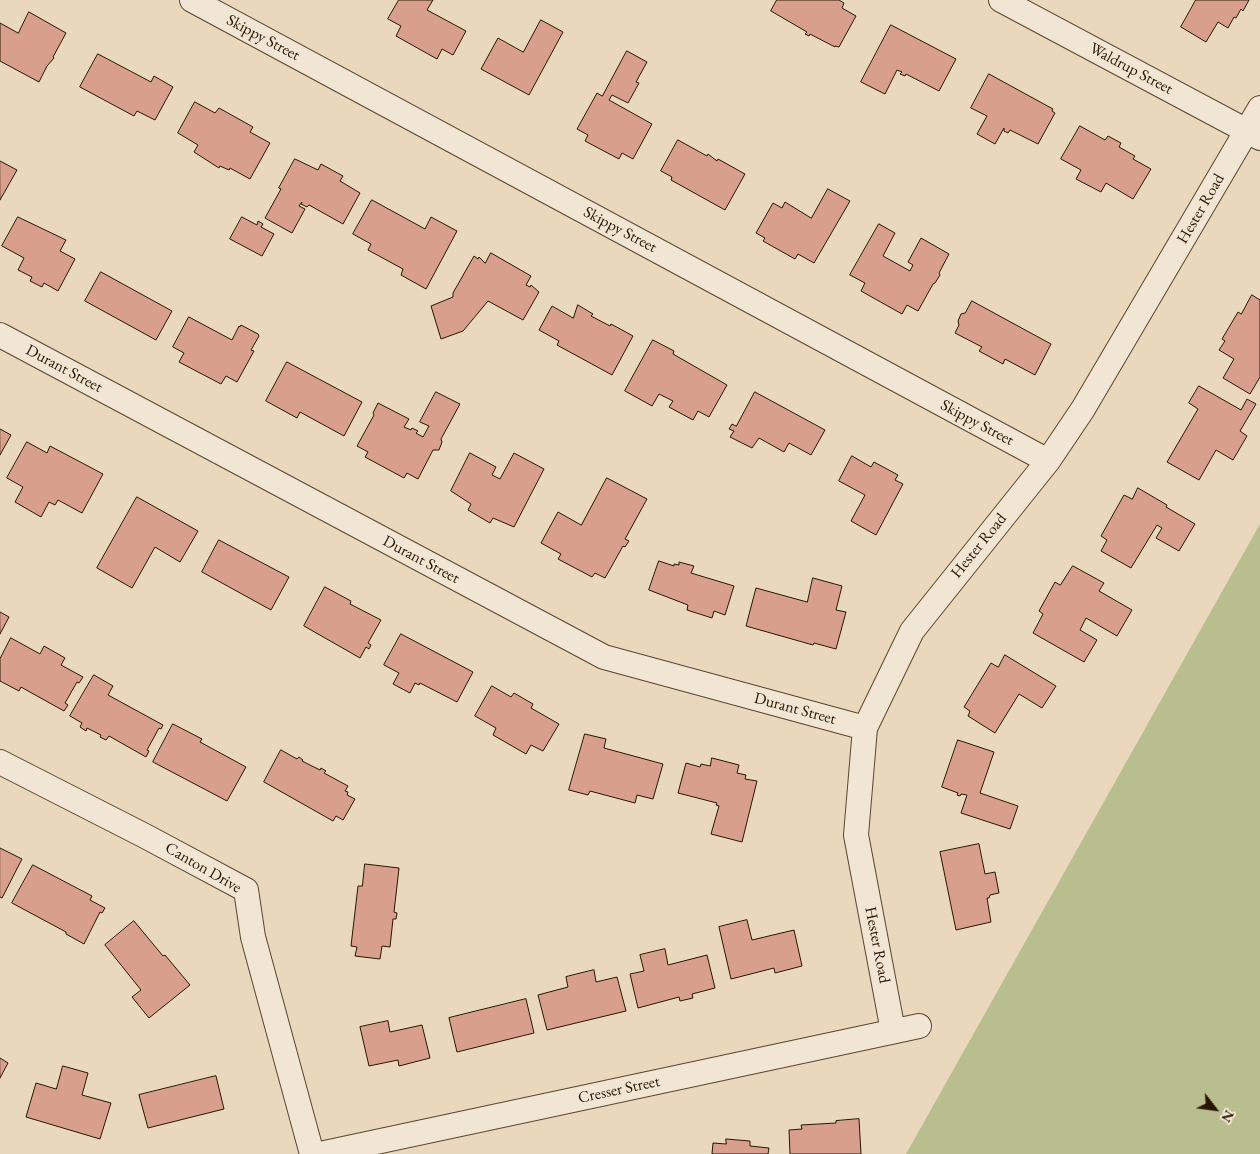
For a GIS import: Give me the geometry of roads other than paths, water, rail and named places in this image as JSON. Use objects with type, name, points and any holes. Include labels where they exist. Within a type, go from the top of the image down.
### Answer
[{"type":"street","name":"Skippy Street","points":[[192,0],[1048,461]]},
{"type":"street","name":"Waldrup Street","points":[[1001,0],[1253,135]]},
{"type":"street","name":"Hester Road","points":[[893,1031],[856,835],[864,728],[912,630],[1048,461],[1083,409],[1253,135],[1260,108]]},
{"type":"street","name":"Durant Street","points":[[0,335],[604,657],[864,728]]},
{"type":"street","name":"Canton Drive","points":[[0,762],[246,890],[253,937],[312,1154]]},
{"type":"street","name":"Cresser Street","points":[[320,1154],[919,1026]]}]
